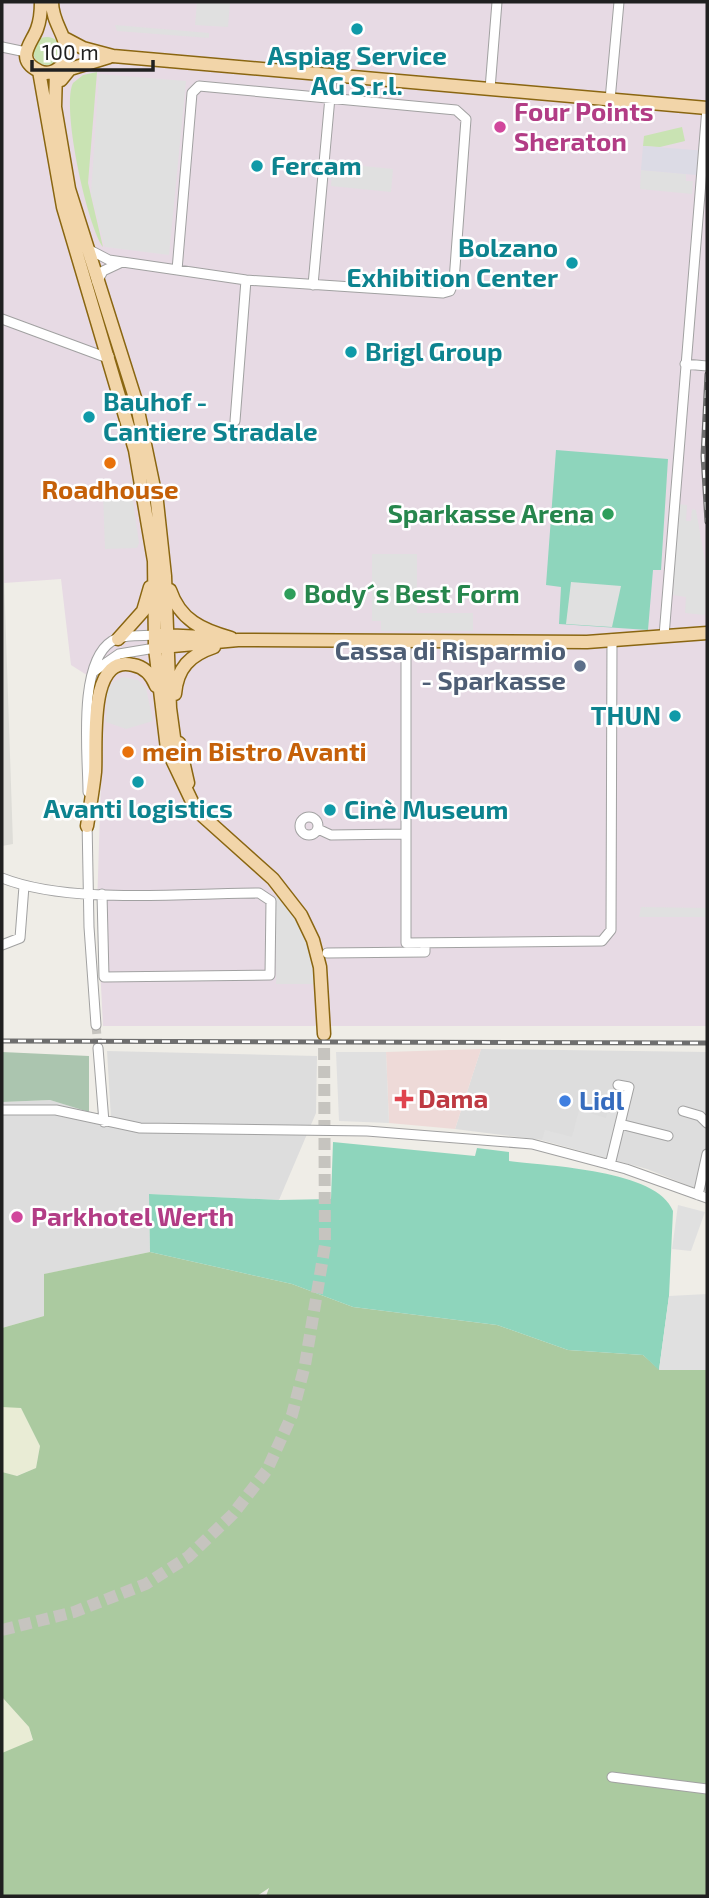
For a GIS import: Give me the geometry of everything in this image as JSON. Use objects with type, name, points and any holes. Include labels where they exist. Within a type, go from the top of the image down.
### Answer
[{"type":"main road","points":[[41,2],[37,31],[28,40],[26,52],[30,63],[39,71],[62,207],[109,356],[135,450],[154,566],[172,732],[188,784],[212,824]]},
{"type":"main road","points":[[54,2],[68,53],[60,68],[55,107],[69,189],[136,401],[147,448],[171,594],[182,614],[199,628],[238,640]]},
{"type":"main road","points":[[54,2],[65,26],[74,36],[113,56]]},
{"type":"main road","points":[[37,31],[63,36],[83,48],[113,56],[707,108]]},
{"type":"main road","points":[[39,71],[113,56]]},
{"type":"main road","points":[[60,137],[59,84],[64,75],[83,63],[113,56]]},
{"type":"main road","points":[[118,639],[143,611],[154,566]]},
{"type":"main road","points":[[162,724],[166,576]]},
{"type":"main road","points":[[163,641],[612,639],[707,633]]},
{"type":"main road","points":[[188,784],[176,718],[177,678],[192,657],[238,640]]},
{"type":"main road","points":[[87,826],[95,772],[99,695],[109,671],[131,664],[148,673],[158,693],[162,724],[174,766],[192,805],[273,879],[301,915],[313,940],[320,967],[324,1034]]},
{"type":"street","points":[[490,89],[498,2]]},
{"type":"street","points":[[610,100],[619,2]]},
{"type":"street","points":[[2,47],[26,52]]},
{"type":"street","points":[[313,285],[332,75]]},
{"type":"street","points":[[86,248],[100,258],[177,270],[246,279],[443,293],[450,290],[454,281],[466,119],[456,110],[199,86],[192,93],[177,270]]},
{"type":"street","points":[[664,636],[707,108]]},
{"type":"street","points":[[97,282],[103,271],[122,262]]},
{"type":"street","points":[[235,421],[246,279]]},
{"type":"street","points":[[2,319],[105,357],[109,356]]},
{"type":"street","points":[[685,364],[707,366]]},
{"type":"street","points":[[96,1025],[87,826],[89,696],[92,673],[106,646],[118,639],[163,641]]},
{"type":"street","points":[[406,640],[406,943],[425,943],[602,941],[611,930],[612,639]]},
{"type":"street","points":[[92,673],[111,658],[163,641]]},
{"type":"street","points":[[317,829],[331,835],[405,834]]},
{"type":"street","points":[[2,878],[24,886],[88,894],[260,893],[271,901],[270,975],[104,977],[102,894]]},
{"type":"street","points":[[2,945],[20,938],[24,886]]},
{"type":"street","points":[[327,953],[425,952],[425,943]]},
{"type":"street","points":[[98,1048],[104,1122]]},
{"type":"street","points":[[610,1165],[629,1087],[618,1085]]},
{"type":"street","points":[[2,1110],[56,1110],[104,1122],[170,1130],[295,1129],[447,1136],[532,1144],[610,1165],[703,1197],[707,1154]]},
{"type":"street","points":[[683,1111],[700,1116],[707,1123]]},
{"type":"street","points":[[620,1124],[668,1136]]},
{"type":"street","points":[[612,1777],[707,1789]]},
{"type":"shaded area","points":[[2,2],[707,2],[707,1026],[103,1026],[97,907],[104,686],[71,665],[61,579],[4,583]]},
{"type":"shaded area","points":[[197,2],[230,2],[228,27],[195,25]]},
{"type":"shaded area","points":[[115,25],[209,33],[209,38],[117,31]]},
{"type":"shaded area","points":[[99,74],[186,81],[169,255],[105,247],[91,193]]},
{"type":"shaded area","points":[[643,146],[707,151],[707,176],[641,170]]},
{"type":"shaded area","points":[[333,163],[393,169],[391,192],[331,186]]},
{"type":"shaded area","points":[[641,170],[686,174],[686,181],[693,181],[692,194],[640,189]]},
{"type":"shaded area","points":[[132,493],[139,543],[137,548],[105,549],[103,494]]},
{"type":"shaded area","points":[[678,504],[687,505],[686,521],[691,521],[692,509],[696,510],[707,573],[705,615],[685,613],[686,597],[673,595]]},
{"type":"shaded area","points":[[2,518],[13,844],[2,846]]},
{"type":"shaded area","points":[[372,554],[417,554],[417,613],[473,613],[473,631],[381,631],[381,621],[372,621]]},
{"type":"shaded area","points":[[571,582],[621,586],[612,627],[566,624]]},
{"type":"shaded area","points":[[123,677],[138,680],[146,688],[153,721],[126,729],[106,722],[107,691],[113,682]]},
{"type":"shaded area","points":[[276,895],[293,914],[309,946],[315,984],[276,984]]},
{"type":"shaded area","points":[[641,907],[707,908],[707,917],[639,917]]},
{"type":"shaded area","points":[[481,1049],[707,1052],[707,1193],[647,1169],[542,1140],[455,1129]]},
{"type":"shaded area","points":[[481,1049],[455,1129],[389,1123],[386,1052]]},
{"type":"shaded area","points":[[107,1051],[317,1056],[316,1113],[279,1200],[149,1194],[150,1252],[45,1274],[44,1316],[2,1328],[2,1102],[50,1100],[111,1118]]},
{"type":"shaded area","points":[[336,1052],[386,1052],[389,1123],[339,1121]]},
{"type":"shaded area","name":"Lidl","points":[[611,1099],[622,1101],[607,1158],[542,1140],[545,1130],[572,1137],[579,1110],[606,1118]]},
{"type":"shaded area","points":[[678,1205],[705,1212],[691,1251],[672,1249]]},
{"type":"shaded area","points":[[707,1294],[707,1370],[659,1370],[669,1296]]},
{"type":"green space","points":[[47,37],[57,41],[61,51],[57,61],[47,65],[37,61],[33,51],[37,41]]},
{"type":"green space","points":[[97,72],[88,183],[103,247],[83,192],[70,116],[73,83],[83,75]]},
{"type":"green space","points":[[682,127],[685,141],[660,147],[643,146],[644,136]]},
{"type":"green space","name":"Sparkasse Arena","points":[[556,450],[668,459],[661,570],[653,570],[648,630],[559,624],[561,587],[546,585]]},
{"type":"green space","points":[[2,1052],[89,1056],[89,1112],[50,1100],[2,1102]]},
{"type":"green space","points":[[333,1142],[475,1156],[477,1148],[509,1152],[509,1161],[600,1172],[625,1178],[663,1197],[673,1211],[669,1296],[659,1370],[643,1355],[568,1350],[497,1325],[353,1307],[292,1284],[150,1252],[149,1194],[279,1200],[331,1199]]},
{"type":"green space","points":[[150,1252],[292,1284],[353,1307],[497,1325],[568,1350],[643,1355],[660,1370],[707,1370],[707,1896],[266,1896],[269,1888],[257,1896],[2,1896],[2,1753],[33,1740],[29,1727],[2,1697],[2,1472],[17,1476],[36,1468],[40,1446],[21,1408],[2,1407],[2,1328],[44,1316],[44,1274]]},
{"type":"green space","points":[[8,1405],[21,1408],[40,1446],[36,1468],[16,1476],[2,1472],[2,1407]]},
{"type":"green space","points":[[2,1697],[29,1727],[33,1741],[2,1753]]},
{"type":"tunnel","points":[[96,1025],[98,1048]]},
{"type":"tunnel","points":[[2,1630],[74,1612],[146,1584],[188,1557],[233,1514],[267,1470],[292,1415],[305,1365],[325,1245],[324,1034]]},
{"type":"railway","points":[[707,374],[703,456],[707,522]]},
{"type":"railway","points":[[2,1041],[707,1043]]},
{"type":"place","name":"Aspiag Service AG S.r.l.","points":[[357,29]]},
{"type":"place","name":"Four Points Sheraton","points":[[500,127]]},
{"type":"place","name":"Fercam","points":[[257,166]]},
{"type":"place","name":"Bolzano Exhibition Center","points":[[572,263]]},
{"type":"place","name":"Brigl Group","points":[[351,352]]},
{"type":"place","name":"Bauhof - Cantiere Stradale","points":[[89,417]]},
{"type":"place","name":"Roadhouse","points":[[110,463]]},
{"type":"place","name":"Sparkasse Arena","points":[[608,514]]},
{"type":"place","name":"Body´s Best Form","points":[[290,594]]},
{"type":"place","name":"Cassa di Risparmio - Sparkasse","points":[[580,666]]},
{"type":"place","name":"THUN","points":[[675,716]]},
{"type":"place","name":"mein Bistro Avanti","points":[[128,752]]},
{"type":"place","name":"Avanti logistics","points":[[138,782]]},
{"type":"place","name":"Cinè Museum","points":[[330,810]]},
{"type":"place","name":"Dama","points":[[404,1099]]},
{"type":"place","name":"Lidl","points":[[565,1101]]},
{"type":"place","name":"Parkhotel Werth","points":[[17,1217]]}]
